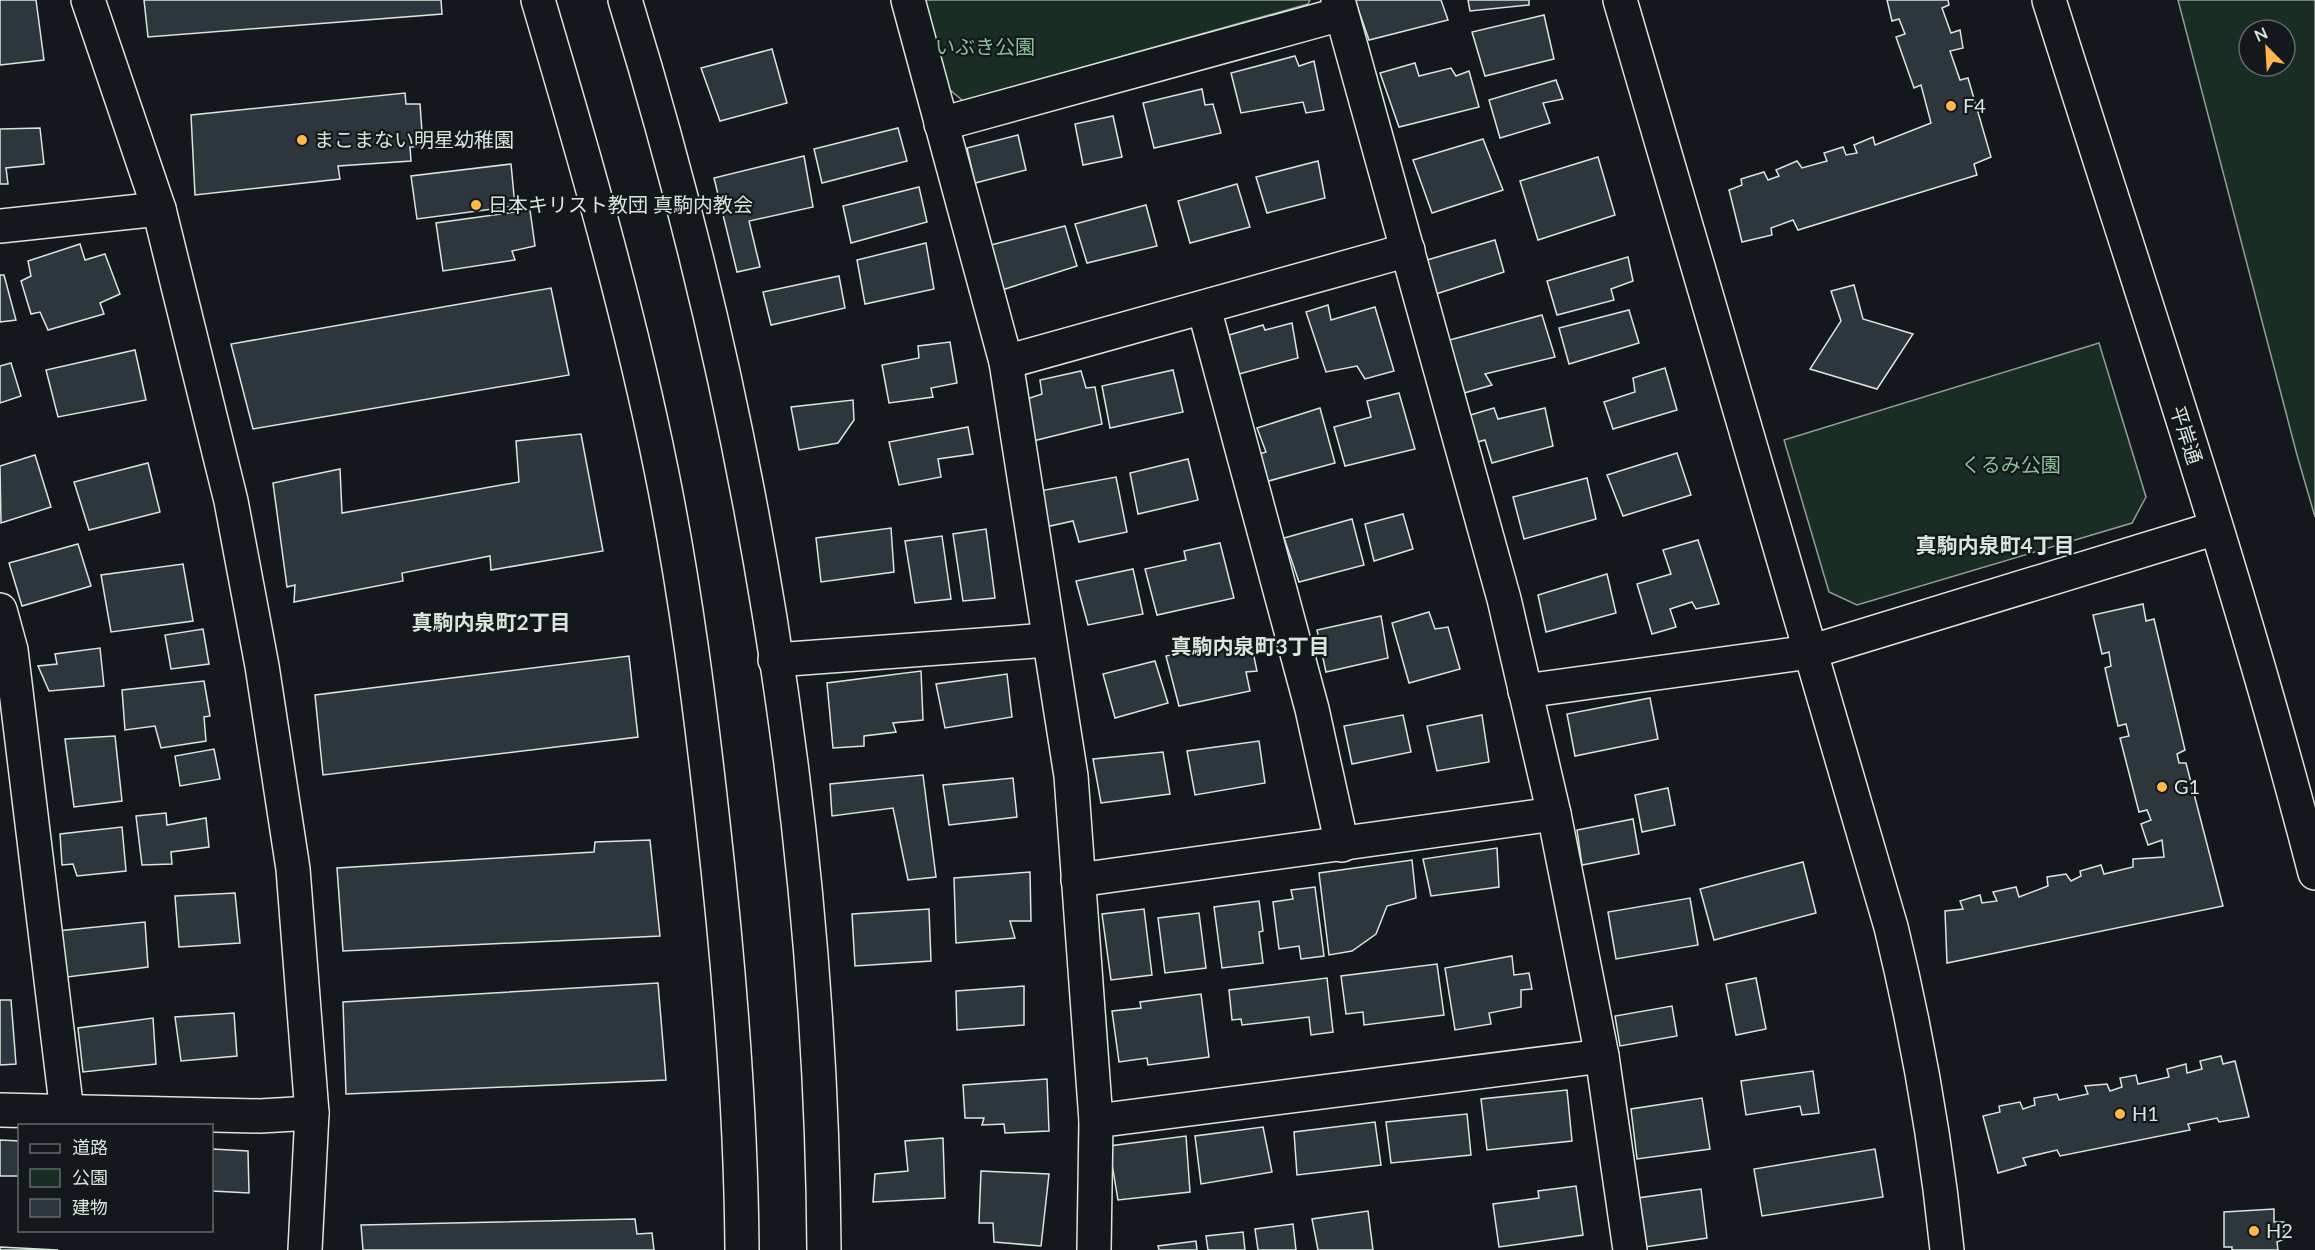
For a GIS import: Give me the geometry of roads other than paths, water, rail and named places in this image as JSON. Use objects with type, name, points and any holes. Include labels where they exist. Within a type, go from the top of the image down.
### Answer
[{"type":"street","points":[[88,0],[159,209],[231,501],[262,666],[293,869],[312,1113],[305,1250]]},
{"type":"street","points":[[538,0],[572,114],[629,327],[661,468],[695,666],[724,920],[738,1081],[742,1250]]},
{"type":"street","points":[[625,0],[653,93],[717,342],[755,523],[775,660],[807,927],[823,1170],[824,1250]]},
{"type":"street","points":[[908,0],[1006,362],[1071,776],[1096,1121],[1094,1250]]},
{"type":"street","points":[[1620,0],[1891,927],[1914,1020],[1932,1123],[1947,1250]]},
{"type":"street","name":"平岸通","points":[[2049,0],[2216,528],[2280,741],[2315,873]]},
{"type":"street","points":[[941,124],[1340,7],[1504,598],[1554,814],[1602,1056],[1630,1250]]},
{"type":"street","points":[[0,226],[159,209]]},
{"type":"street","points":[[1006,362],[1408,250]]},
{"type":"street","points":[[1204,308],[1312,709],[1342,845]]},
{"type":"street","points":[[1525,691],[1809,652],[2216,528]]},
{"type":"street","points":[[0,610],[11,650],[67,1112]]},
{"type":"street","points":[[775,660],[1048,640]]},
{"type":"street","points":[[1077,880],[1554,814]]},
{"type":"street","points":[[1096,1121],[1602,1056]]},
{"type":"street","points":[[0,1110],[260,1116],[312,1113]]},
{"type":"place","name":"F4","points":[[1951,106]]},
{"type":"place","name":"まこまない明星幼稚園","points":[[302,140]]},
{"type":"place","name":"日本キリスト教団 真駒内教会","points":[[476,205]]},
{"type":"place","name":"G1","points":[[2162,787]]},
{"type":"place","name":"H1","points":[[2120,1114]]},
{"type":"place","name":"H2","points":[[2254,1231]]},
{"type":"district","name":"真駒内泉町4丁目","points":[[1995,546]]},
{"type":"district","name":"真駒内泉町2丁目","points":[[491,623]]},
{"type":"district","name":"真駒内泉町3丁目","points":[[1250,647]]},
{"type":"park label","name":"いぶき公園","points":[[985,47]]},
{"type":"park label","name":"くるみ公園","points":[[2011,465]]}]
